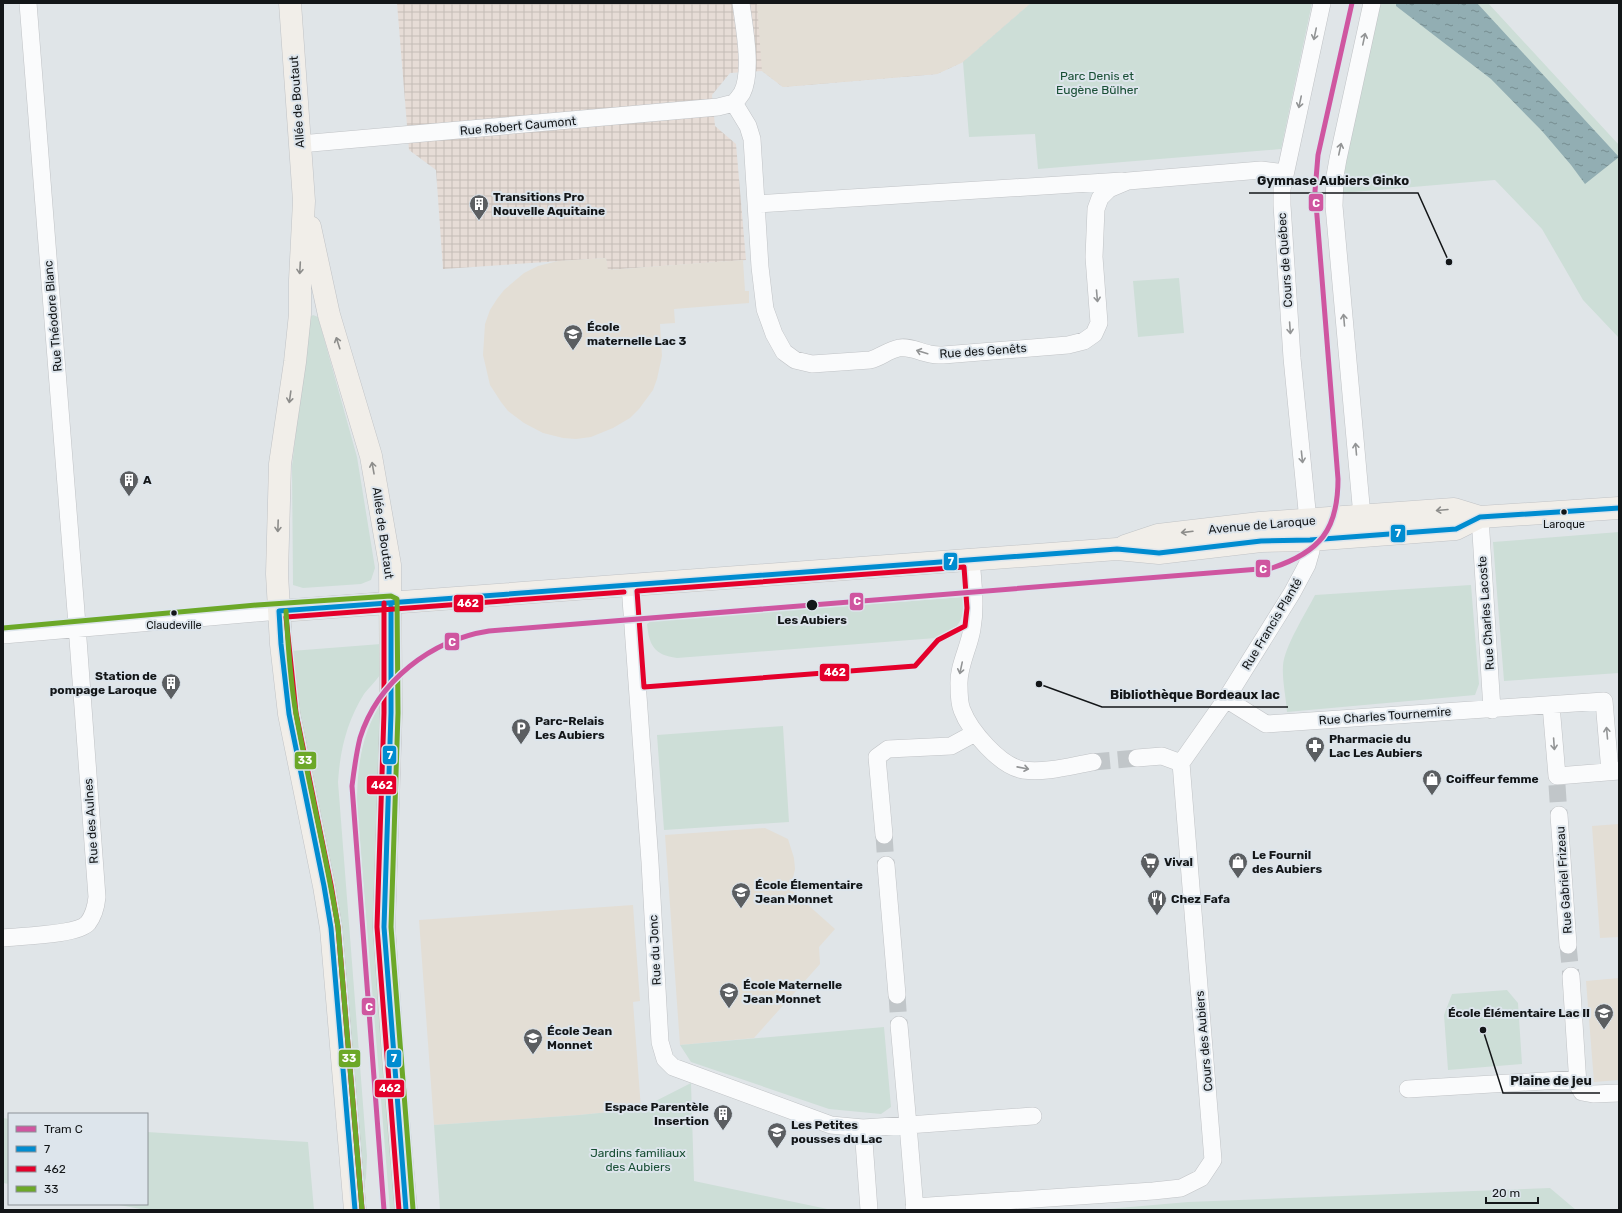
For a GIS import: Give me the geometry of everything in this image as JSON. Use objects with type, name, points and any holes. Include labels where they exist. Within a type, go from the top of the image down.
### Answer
[{"type":"main road","name":"Allée de Boutaut","points":[[290,3],[304,201],[300,280],[300,314],[295,362],[280,464],[277,566],[281,644],[289,714],[324,886],[331,928],[355,1210]]},
{"type":"main road","name":"Allée de Boutaut","points":[[304,201],[329,315],[371,456],[390,565],[392,713],[384,926],[406,1210]]},
{"type":"main road","name":"Avenue de Laroque","points":[[1310,530],[1362,516],[1454,509],[1480,517],[1614,506]]},
{"type":"main road","name":"Avenue de Laroque","points":[[280,611],[1117,549],[1158,535],[1260,524],[1310,530],[1344,537],[1456,529],[1480,517]]},
{"type":"street","name":"Rue Théodore Blanc","points":[[28,3],[77,629]]},
{"type":"street","points":[[734,103],[742,93],[746,80],[748,64],[741,3]]},
{"type":"street","name":"Cours de Québec","points":[[1310,530],[1292,358],[1282,189],[1322,3]]},
{"type":"street","points":[[1344,537],[1357,527],[1362,516],[1334,206],[1334,190],[1338,159],[1372,3]]},
{"type":"street","name":"Rue Robert Caumont","points":[[300,144],[718,107],[734,103]]},
{"type":"street","name":"Rue des Genêts","points":[[734,103],[748,126],[752,139],[760,267],[766,314],[784,352],[795,360],[812,364],[866,361],[878,358],[891,350],[899,348],[908,348],[930,354],[943,355],[1068,345],[1084,341],[1094,334],[1099,323],[1094,258],[1096,209],[1100,198],[1109,189],[1128,181]]},
{"type":"street","name":"Rue des Genêts","points":[[756,204],[1128,181],[1261,170],[1285,173]]},
{"type":"street","name":"Rue Charles Lacoste","points":[[1480,517],[1492,710]]},
{"type":"street","name":"Rue Francis Planté","points":[[1181,763],[1226,699],[1300,579],[1307,565],[1311,551],[1310,530]]},
{"type":"street","points":[[971,559],[974,608],[972,631],[961,667],[959,684],[962,709],[975,733],[1003,761],[1022,770],[1047,770],[1093,762]]},
{"type":"street","name":"Rue du Jonc","points":[[630,585],[651,873],[660,1042],[665,1059],[673,1067],[831,1125],[863,1128],[1033,1116]]},
{"type":"street","points":[[3,635],[280,611]]},
{"type":"street","name":"Rue des Aulnes","points":[[3,938],[72,932],[87,924],[95,911],[97,897],[77,629]]},
{"type":"street","name":"Rue Charles Tournemire","points":[[1226,699],[1266,724],[1492,710],[1551,705],[1604,701],[1615,772],[1557,781],[1551,705]]},
{"type":"street","points":[[884,835],[877,757],[888,749],[950,746],[975,733]]},
{"type":"street","points":[[1137,758],[1162,756],[1181,763]]},
{"type":"street","name":"Cours des Aubiers","points":[[915,1208],[1181,1188],[1201,1178],[1213,1160],[1181,763]]},
{"type":"street","name":"Rue Gabriel Frizeau","points":[[1559,815],[1568,946]]},
{"type":"street","points":[[886,865],[897,995]]},
{"type":"street","points":[[1571,976],[1578,1086],[1582,1092],[1593,1094],[1619,1093]]},
{"type":"street","points":[[899,1025],[915,1208]]},
{"type":"street","points":[[1408,1089],[1578,1079]]},
{"type":"street","points":[[863,1128],[869,1210]]},
{"type":"shaded area","points":[[397,3],[1031,3],[963,62],[937,74],[783,87],[762,71],[730,73],[712,95],[715,126],[736,144],[746,260],[607,270],[606,258],[443,269],[436,170],[409,150]]},
{"type":"shaded area","points":[[757,3],[1031,3],[963,62],[937,74],[783,87],[762,71]]},
{"type":"shaded area","name":"École maternelle Lac 3","points":[[606,258],[608,270],[743,260],[745,291],[749,291],[749,303],[674,309],[675,323],[660,324],[662,356],[653,390],[639,409],[630,418],[613,428],[591,437],[576,439],[563,438],[543,433],[524,423],[508,411],[490,385],[483,355],[485,324],[490,310],[504,290],[524,273],[538,266],[558,261]]},
{"type":"shaded area","points":[[1619,824],[1619,937],[1600,938],[1592,826]]},
{"type":"shaded area","name":"École Élementaire Jean Monnet","points":[[765,828],[788,839],[794,858],[795,869],[793,878],[788,887],[835,929],[819,947],[820,964],[754,1038],[680,1045],[665,835]]},
{"type":"shaded area","name":"École Jean Monnet","points":[[633,905],[640,1001],[633,1002],[641,1109],[579,1115],[434,1125],[419,920]]},
{"type":"shaded area","name":"École Élémentaire Lac II","points":[[1619,978],[1619,1080],[1594,1082],[1586,981]]},
{"type":"green space","name":"Parc Denis et Eugène Bülher","points":[[1031,3],[1312,3],[1281,149],[1038,169],[1035,134],[969,137],[963,62]]},
{"type":"green space","points":[[1380,3],[1488,3],[1619,145],[1619,338],[1583,300],[1542,229],[1495,180],[1342,193],[1344,162]]},
{"type":"green space","points":[[1179,278],[1184,333],[1138,337],[1133,281]]},
{"type":"green space","points":[[313,315],[318,317],[357,457],[375,568],[371,580],[361,584],[303,588],[293,585],[292,466],[309,318]]},
{"type":"green space","points":[[1619,532],[1619,673],[1504,681],[1493,542]]},
{"type":"green space","points":[[1471,585],[1479,684],[1475,695],[1287,712],[1283,677],[1284,658],[1291,640],[1315,595]]},
{"type":"green space","points":[[964,597],[963,612],[959,624],[944,636],[936,638],[677,658],[669,657],[654,648],[649,638],[647,624],[651,621]]},
{"type":"green space","points":[[381,644],[383,670],[364,694],[353,715],[345,736],[338,782],[367,1156],[366,1178],[361,1196],[291,651]]},
{"type":"green space","points":[[383,700],[397,1210],[390,1210],[357,805],[359,764],[365,738]]},
{"type":"green space","points":[[783,726],[789,822],[664,830],[657,735]]},
{"type":"green space","points":[[1507,990],[1518,1003],[1522,1064],[1448,1070],[1444,1015],[1452,994]]},
{"type":"green space","points":[[884,1027],[891,1107],[881,1114],[829,1109],[691,1062],[680,1045]]},
{"type":"green space","name":"Jardins familiaux des Aubiers","points":[[691,1083],[694,1181],[832,1210],[440,1210],[434,1125],[579,1115],[640,1109]]},
{"type":"green space","points":[[3,1118],[8,1119],[8,1184],[3,1183]]},
{"type":"green space","points":[[148,1132],[308,1142],[314,1210],[146,1210],[119,1205],[148,1205]]},
{"type":"green space","points":[[1550,1188],[1576,1210],[1096,1210],[1188,1202]]},
{"type":"water","points":[[1396,3],[1477,3],[1619,157],[1585,184],[1542,131],[1491,79],[1396,6]]},
{"type":"tunnel","points":[[1093,762],[1137,758]]},
{"type":"tunnel","points":[[1557,785],[1559,815]]},
{"type":"tunnel","points":[[884,835],[886,865]]},
{"type":"tunnel","points":[[1568,945],[1571,976]]},
{"type":"tunnel","points":[[897,995],[899,1025]]},
{"type":"tram line","name":"C","points":[[384,1210],[352,786],[360,738],[368,717],[393,681],[427,654],[468,636],[489,631],[1272,568],[1303,555],[1323,537],[1330,525],[1337,497],[1338,479],[1315,191],[1318,155],[1352,3]]},
{"type":"transit line","name":"7","points":[[279,611],[1117,549],[1159,553],[1261,541],[1310,540],[1456,529],[1480,517],[1619,508]]},
{"type":"transit line","name":"462","points":[[964,567],[967,608],[965,626],[938,640],[915,666],[644,687],[637,591],[964,567]]},
{"type":"transit line","name":"462","points":[[362,1209],[338,927],[331,885],[296,713],[286,617],[624,592]]},
{"type":"transit line","name":"33","points":[[3,628],[257,605],[391,596],[397,599],[398,713],[391,927],[413,1209]]},
{"type":"transit line","name":"462","points":[[384,603],[384,713],[377,927],[399,1210]]},
{"type":"transit line","name":"7","points":[[391,603],[391,713],[384,927],[406,1210]]},
{"type":"transit line","name":"7","points":[[279,611],[289,714],[324,886],[331,928],[355,1210]]},
{"type":"transit line","name":"33","points":[[286,611],[288,650],[296,714],[338,927],[362,1209]]},
{"type":"place","name":"Transitions Pro Nouvelle Aquitaine","points":[[479,221]]},
{"type":"place","name":"Gymnase Aubiers Ginko","points":[[1449,262]]},
{"type":"place","name":"École maternelle Lac 3","points":[[573,351]]},
{"type":"place","name":"A","points":[[129,497]]},
{"type":"place","name":"Laroque","points":[[1564,512]]},
{"type":"place","name":"Les Aubiers","points":[[812,605]]},
{"type":"place","name":"Claudeville","points":[[174,613]]},
{"type":"place","name":"Bibliothèque Bordeaux lac","points":[[1039,684]]},
{"type":"place","name":"Station de pompage Laroque","points":[[171,700]]},
{"type":"place","name":"Parc-Relais Les Aubiers","points":[[521,745]]},
{"type":"place","name":"Pharmacie du Lac Les Aubiers","points":[[1315,763]]},
{"type":"place","name":"Coiffeur femme","points":[[1432,796]]},
{"type":"place","name":"Vival","points":[[1150,879]]},
{"type":"place","name":"Le Fournil des Aubiers","points":[[1238,879]]},
{"type":"place","name":"École Élementaire Jean Monnet","points":[[741,909]]},
{"type":"place","name":"Chez Fafa","points":[[1157,916]]},
{"type":"place","name":"École Maternelle Jean Monnet","points":[[729,1009]]},
{"type":"place","name":"Plaine de jeu","points":[[1483,1030]]},
{"type":"place","name":"École Élémentaire Lac II","points":[[1604,1030]]},
{"type":"place","name":"École Jean Monnet","points":[[533,1055]]},
{"type":"place","name":"Espace Parentèle Insertion","points":[[723,1131]]},
{"type":"place","name":"Les Petites pousses du Lac","points":[[777,1149]]}]
